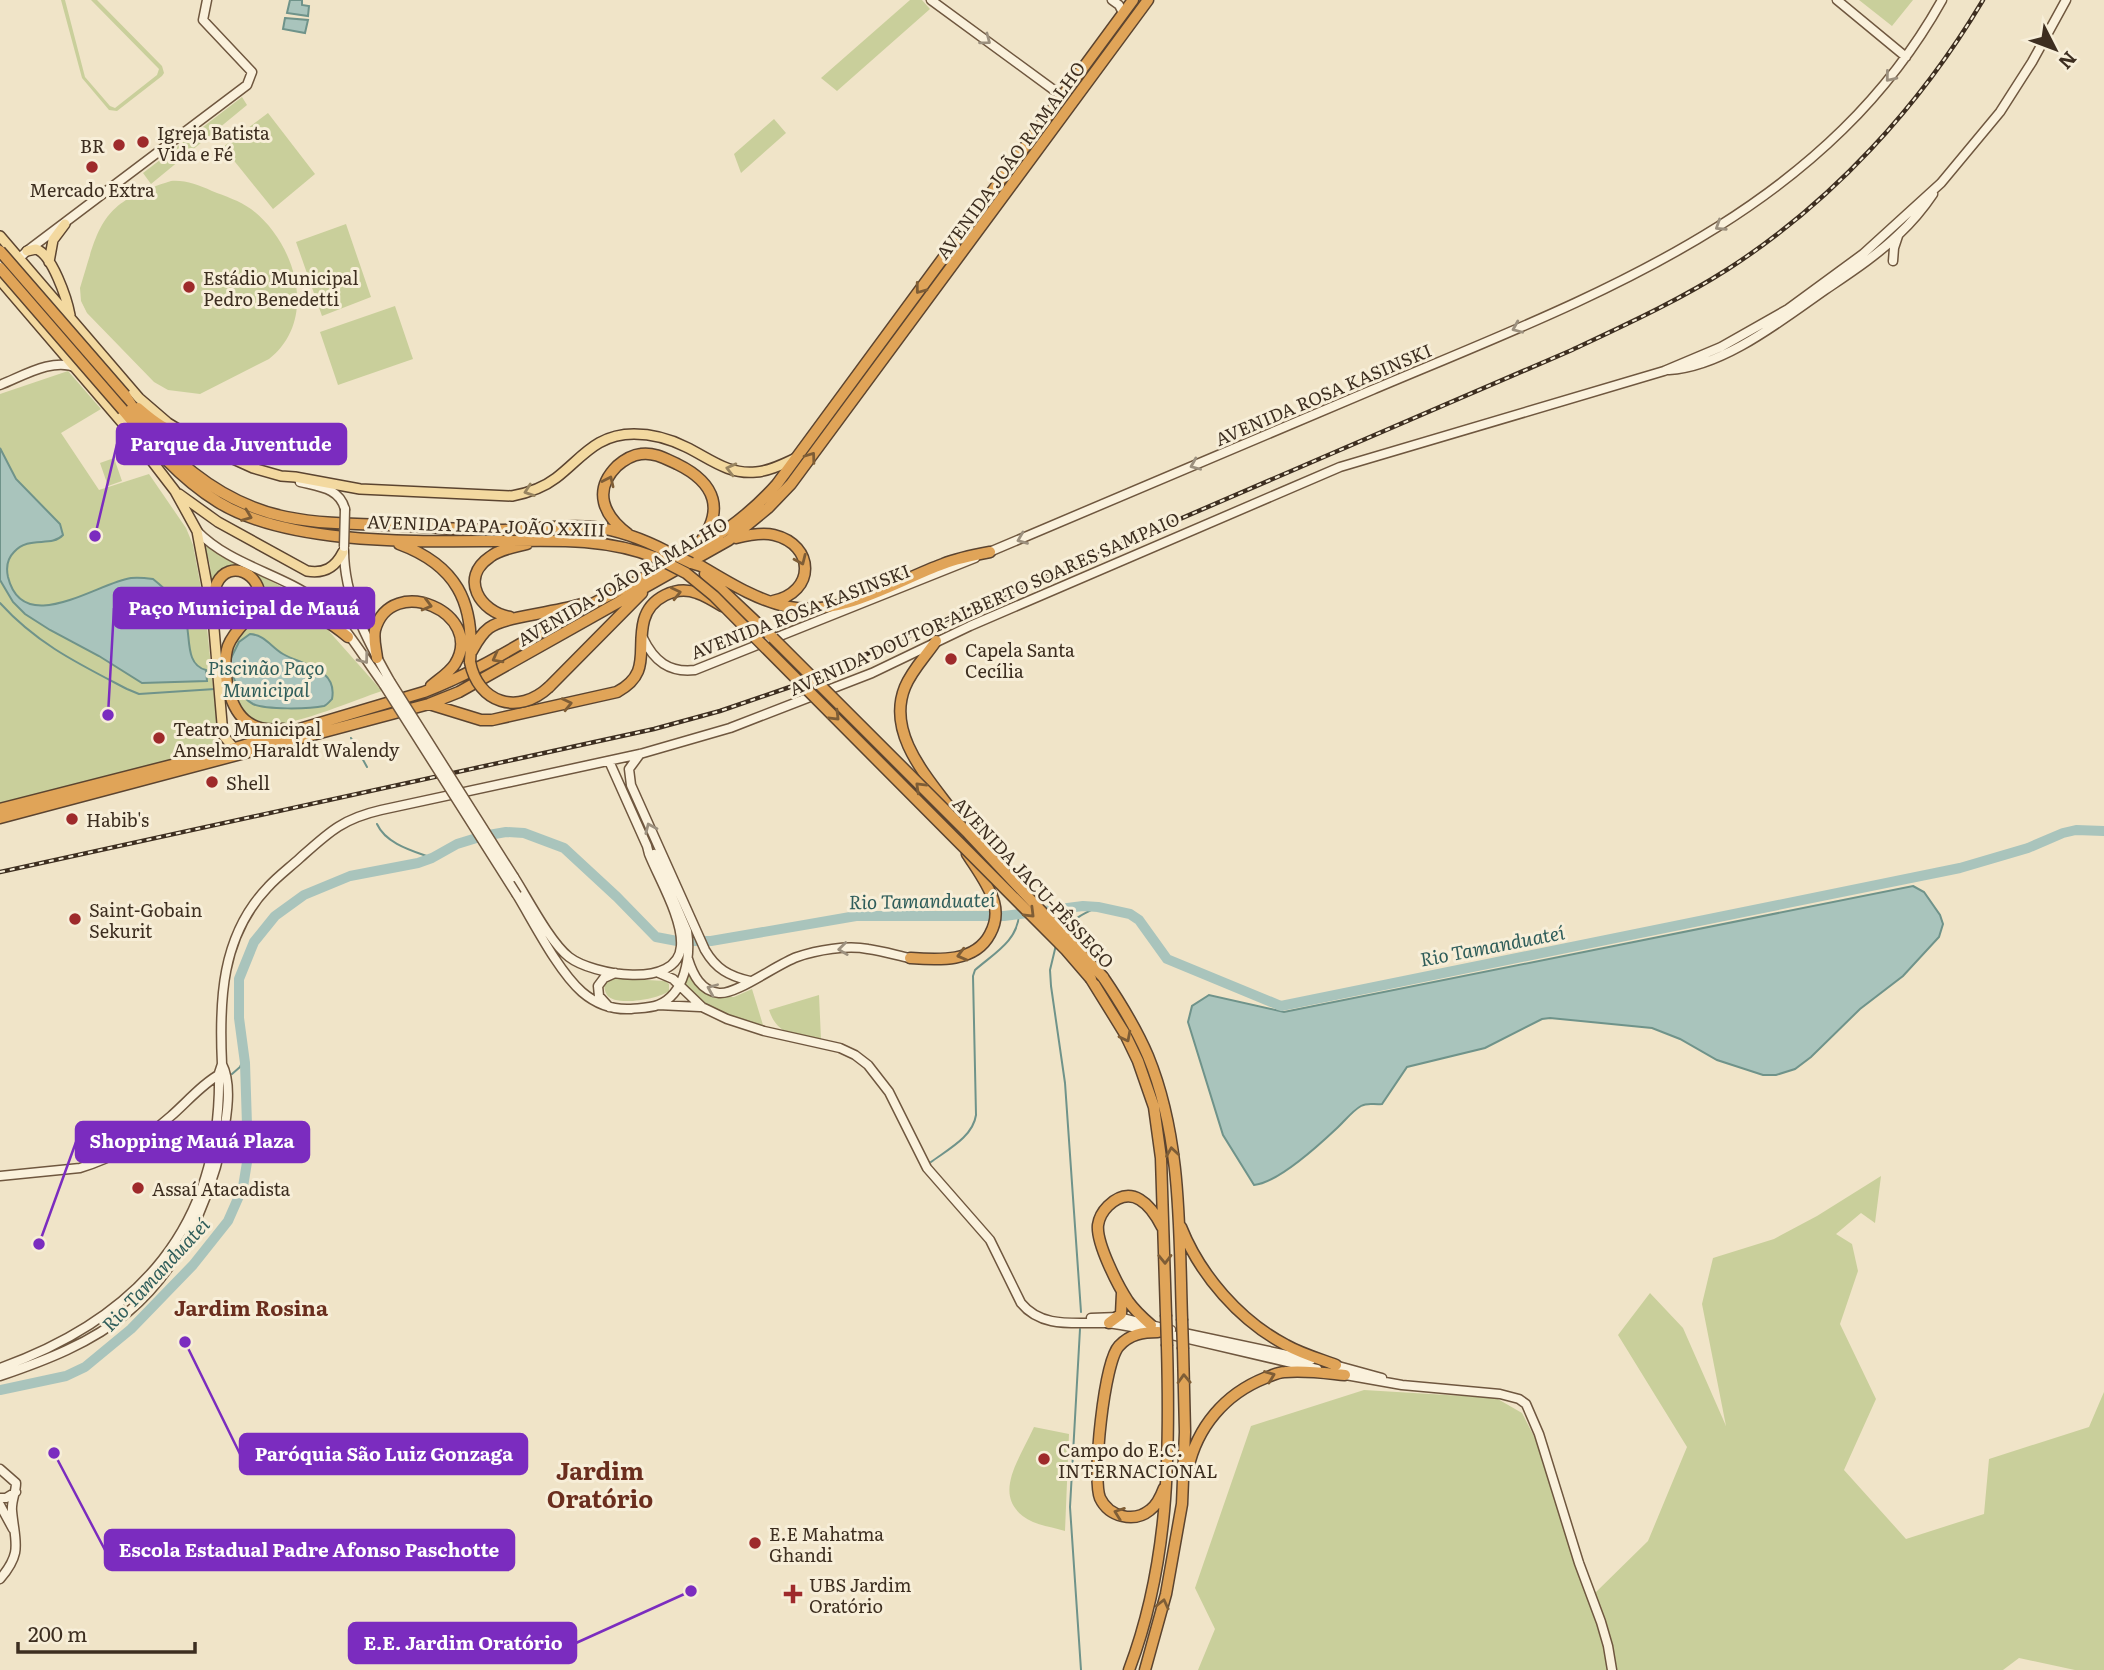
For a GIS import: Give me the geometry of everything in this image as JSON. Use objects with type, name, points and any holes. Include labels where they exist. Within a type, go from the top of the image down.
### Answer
[{"type":"highway","name":"AVENIDA JOÃO RAMALHO","points":[[0,809],[215,754],[237,752],[298,728],[424,692],[451,682],[495,659],[603,598],[690,559],[751,511],[777,484],[1133,0]]},
{"type":"highway","name":"AVENIDA JOÃO RAMALHO","points":[[0,818],[237,752],[429,704],[459,692],[729,540],[768,508],[791,484],[1148,0]]},
{"type":"highway","points":[[1095,71],[1123,26],[1124,13]]},
{"type":"highway","points":[[1062,96],[1076,99]]},
{"type":"highway","name":"AVENIDA PAPA JOÃO XXIII","points":[[0,251],[125,396],[145,424],[192,471],[219,491],[260,510],[322,522],[496,530],[593,527],[632,537],[668,552]]},
{"type":"highway","name":"AVENIDA PAPA JOÃO XXIII","points":[[0,268],[165,459],[191,484],[231,510],[280,526],[326,534],[392,541],[540,540],[607,543],[657,558]]},
{"type":"highway","points":[[125,396],[165,429],[188,436]]},
{"type":"highway","points":[[632,537],[611,520],[603,497],[604,487],[616,468],[632,456],[643,453],[661,457],[697,475],[712,494],[714,504],[711,524],[690,559],[771,602],[805,609],[836,605],[943,564],[990,552]]},
{"type":"highway","points":[[729,540],[764,533],[779,536],[796,549],[805,564],[803,583],[784,599],[771,602]]},
{"type":"highway","points":[[517,619],[493,612],[483,604],[475,588],[478,571],[491,555],[540,540]]},
{"type":"highway","points":[[392,541],[434,560],[451,579],[469,618],[472,672],[483,690],[501,701],[511,703],[532,700],[549,687],[651,583]]},
{"type":"highway","name":"AVENIDA JACU-PÊSSEGO","points":[[668,552],[690,559],[723,589],[968,834],[1103,977],[1135,1030],[1157,1082],[1173,1152],[1185,1433],[1182,1504],[1166,1594],[1145,1670]]},
{"type":"highway","name":"AVENIDA JACU-PÊSSEGO","points":[[657,558],[685,573],[728,609],[1066,950],[1091,979],[1125,1034],[1138,1061],[1154,1107],[1159,1139],[1169,1439],[1166,1510],[1156,1575],[1129,1670]]},
{"type":"highway","points":[[213,617],[217,583],[228,573],[247,573],[257,581],[261,597],[257,607],[228,647],[221,673],[239,715],[256,728],[298,728]]},
{"type":"highway","points":[[429,704],[481,720],[492,720],[617,692],[633,680],[641,666],[645,615],[659,599],[678,591],[696,592],[728,609]]},
{"type":"highway","points":[[470,658],[478,639],[487,629],[500,622],[562,610],[603,598]]},
{"type":"highway","points":[[377,657],[375,630],[390,609],[408,602],[424,602],[441,610],[455,624],[460,653],[448,672],[424,692]]},
{"type":"highway","points":[[244,623],[276,611],[306,610],[325,619],[348,637]]},
{"type":"highway","points":[[936,641],[911,677],[901,702],[900,716],[906,742],[968,834]]},
{"type":"highway","points":[[910,958],[955,958],[975,951],[988,938],[995,920],[990,892],[958,840]]},
{"type":"highway","points":[[1164,1230],[1155,1213],[1139,1199],[1128,1196],[1115,1200],[1104,1210],[1098,1224],[1099,1235],[1121,1289],[1131,1305],[1155,1329],[1134,1335],[1119,1346],[1113,1355],[1105,1387],[1097,1486],[1103,1503],[1109,1510],[1134,1517],[1142,1515],[1156,1504],[1167,1481]]},
{"type":"highway","points":[[1178,1220],[1189,1246],[1209,1279],[1256,1325],[1290,1347],[1336,1366]]},
{"type":"highway","points":[[1114,1320],[1122,1308],[1121,1289]]},
{"type":"highway","points":[[1182,1504],[1191,1454],[1198,1438],[1229,1398],[1242,1389],[1283,1371],[1345,1375]]},
{"type":"main road","points":[[207,0],[203,20],[252,72],[243,89],[23,254],[0,278],[77,368],[175,491],[197,531],[221,673],[223,735],[215,754]]},
{"type":"main road","points":[[931,0],[1062,96]]},
{"type":"main road","points":[[1112,0],[1124,13]]},
{"type":"main road","points":[[1837,0],[1906,57]]},
{"type":"main road","name":"AVENIDA ROSA KASINSKI","points":[[643,635],[652,655],[667,667],[695,670],[932,577],[1541,318],[1684,249],[1726,223],[1818,154],[1868,104],[1906,57],[1942,0]]},
{"type":"main road","name":"AVENIDA DOUTOR ALBERTO SOARES SAMPAIO","points":[[1664,371],[1681,370],[1728,351],[1770,328],[1881,250],[1898,235],[1923,209],[2000,112],[2032,62],[2066,0]]},
{"type":"main road","name":"AVENIDA DOUTOR ALBERTO SOARES SAMPAIO","points":[[222,1070],[222,990],[227,961],[236,934],[250,909],[268,887],[342,822],[359,815],[640,754],[730,727],[872,673],[936,641],[1339,467],[1664,371],[1714,351],[1797,302],[1863,254],[1941,183]]},
{"type":"main road","points":[[49,264],[53,240],[65,223]]},
{"type":"main road","points":[[1863,254],[1881,250],[1894,226]]},
{"type":"main road","points":[[1893,261],[1898,235]]},
{"type":"main road","name":"AVENIDA PAPA JOÃO XXIII","points":[[0,236],[23,254],[70,316],[151,410],[188,436],[232,460],[285,477],[360,489],[512,496],[535,490],[554,480],[592,446],[632,434],[670,440],[723,468],[737,472],[766,470],[796,458]]},
{"type":"main road","points":[[23,254],[41,250],[65,295],[70,316]]},
{"type":"main road","points":[[1714,351],[1728,351],[1746,334]]},
{"type":"main road","points":[[53,365],[59,356],[58,347]]},
{"type":"main road","points":[[0,385],[53,365],[77,368]]},
{"type":"main road","points":[[285,477],[332,490],[342,499],[345,509],[345,574],[351,602],[387,683],[517,895],[577,987],[592,1000],[609,1007],[624,1009],[658,1005],[702,1007],[758,1030],[840,1048],[855,1055],[868,1065],[888,1092],[927,1168],[990,1240],[1021,1303],[1036,1316],[1053,1320],[1114,1320],[1336,1366],[1402,1385]]},
{"type":"main road","points":[[175,491],[218,522],[307,571],[319,572],[328,569],[337,562],[344,550]]},
{"type":"main road","points":[[197,531],[221,550],[316,599],[330,612],[387,683],[568,957],[591,968],[618,973],[659,973],[670,977],[702,1007]]},
{"type":"main road","points":[[223,735],[237,752]]},
{"type":"main road","points":[[640,754],[629,769],[631,785],[687,930],[680,986],[658,1005]]},
{"type":"main road","points":[[609,761],[658,862],[687,930],[716,966],[730,975],[750,981]]},
{"type":"main road","points":[[685,950],[696,978],[705,988],[713,992],[728,993],[790,960],[825,952],[866,948],[910,958]]},
{"type":"main road","points":[[659,973],[685,950]]},
{"type":"main road","points":[[609,1007],[599,996],[598,986],[604,978],[618,973]]},
{"type":"main road","points":[[0,1176],[80,1168],[92,1164],[134,1143],[167,1119],[222,1070]]},
{"type":"main road","points":[[0,1368],[71,1338],[99,1320],[137,1288],[166,1255],[187,1223],[209,1170],[217,1136],[222,1070]]},
{"type":"main road","points":[[0,1376],[79,1344],[129,1312],[158,1282],[179,1251],[207,1195],[217,1166],[224,1131],[222,1070]]},
{"type":"main road","points":[[199,1091],[212,1090],[219,1101]]},
{"type":"main road","points":[[1155,1329],[1345,1375],[1402,1385],[1500,1394],[1519,1399],[1526,1404],[1539,1434],[1601,1622],[1612,1670]]},
{"type":"main road","points":[[0,1470],[13,1479],[16,1492],[12,1506],[17,1538],[14,1560],[0,1580]]},
{"type":"main road","points":[[0,1498],[6,1499],[16,1492]]},
{"type":"main road","points":[[0,1505],[17,1538]]},
{"type":"green space","points":[[61,0],[65,0],[85,77],[110,106],[115,108],[157,75],[159,69],[91,0],[97,0],[162,66],[162,76],[117,111],[109,110],[82,78]]},
{"type":"green space","points":[[910,0],[922,0],[930,9],[837,91],[821,78]]},
{"type":"green space","points":[[1859,0],[1913,0],[1892,26]]},
{"type":"green space","points":[[242,97],[247,105],[151,184],[143,173]]},
{"type":"green space","points":[[268,113],[315,174],[273,209],[223,147]]},
{"type":"green space","points":[[774,119],[786,133],[741,173],[734,154]]},
{"type":"green space","name":"Estádio Municipal Pedro Benedetti","points":[[171,181],[197,185],[251,209],[280,241],[296,282],[294,324],[284,343],[269,359],[200,394],[168,390],[154,382],[87,313],[81,301],[80,288],[106,218],[130,198]]},
{"type":"green space","points":[[346,224],[371,297],[322,316],[296,242]]},
{"type":"green space","points":[[395,306],[413,359],[338,385],[320,332]]},
{"type":"green space","points":[[68,371],[101,409],[61,433],[99,490],[149,474],[186,528],[193,545],[205,609],[219,742],[211,751],[0,804],[0,394]]},
{"type":"green space","points":[[114,458],[122,481],[108,486],[100,463]]},
{"type":"green space","points":[[204,545],[318,608],[290,603],[261,606],[263,593],[260,583],[243,568],[211,586],[210,565]]},
{"type":"green space","points":[[305,614],[327,629],[382,691],[289,722],[258,722],[242,709],[232,685],[230,663],[239,633],[262,620]]},
{"type":"green space","points":[[687,968],[713,996],[734,997],[752,989],[763,1025],[731,1018],[697,1000],[686,985]]},
{"type":"green space","points":[[611,978],[665,981],[669,984],[669,991],[647,999],[619,1001],[612,999],[605,991],[604,984]]},
{"type":"green space","points":[[819,995],[821,1039],[783,1030],[769,1010]]},
{"type":"green space","points":[[1881,1176],[1875,1223],[1861,1213],[1836,1234],[1852,1244],[1858,1271],[1840,1324],[1876,1399],[1844,1470],[1906,1539],[1984,1514],[1989,1459],[2089,1427],[2104,1392],[2104,1670],[2075,1670],[2019,1658],[2003,1670],[1198,1670],[1215,1629],[1195,1588],[1251,1426],[1364,1390],[1496,1398],[1522,1413],[1555,1477],[1594,1594],[1648,1541],[1687,1447],[1618,1335],[1650,1293],[1683,1328],[1726,1426],[1702,1304],[1713,1258],[1774,1239]]},
{"type":"green space","name":"Campo do E.C. INTERNACIONAL","points":[[1034,1427],[1069,1434],[1065,1531],[1033,1522],[1019,1513],[1012,1502],[1009,1491],[1011,1478]]},
{"type":"water","points":[[290,0],[302,0],[302,5],[309,6],[308,16],[287,13]]},
{"type":"water","points":[[285,18],[308,20],[305,33],[283,29]]},
{"type":"water","name":"Piscinão Paço Municipal","points":[[0,448],[16,479],[60,524],[63,535],[52,541],[26,544],[12,555],[7,574],[16,595],[29,604],[45,605],[62,602],[131,578],[153,579],[174,598],[183,612],[191,654],[199,667],[206,670],[207,681],[142,683],[50,630],[25,614],[13,602],[0,580]]},
{"type":"water","name":"Piscinão Paço Municipal","points":[[250,634],[264,639],[283,654],[324,674],[330,680],[332,699],[324,706],[299,708],[259,706],[248,701],[237,686],[229,662],[239,642]]},
{"type":"water","points":[[1913,886],[1924,892],[1940,915],[1943,924],[1939,937],[1903,976],[1860,1009],[1795,1069],[1776,1075],[1763,1075],[1717,1060],[1680,1039],[1652,1028],[1542,1019],[1485,1048],[1407,1067],[1382,1104],[1361,1106],[1297,1162],[1274,1178],[1254,1185],[1223,1135],[1188,1022],[1192,1006],[1209,995],[1284,1012]]},
{"type":"waterway","points":[[0,603],[29,630],[59,652],[139,694],[215,689]]},
{"type":"waterway","points":[[351,738],[367,767]]},
{"type":"waterway","points":[[377,824],[393,842],[432,858]]},
{"type":"waterway","name":"Rio Tamanduateí","points":[[0,1390],[66,1376],[85,1367],[131,1329],[193,1265],[228,1221],[243,1187],[248,1156],[239,979],[254,942],[275,916],[304,895],[350,876],[418,863],[457,844],[483,836],[506,832],[524,833],[564,848],[656,937],[677,941],[711,941],[856,916],[1004,916],[1083,906],[1098,907],[1130,914],[1139,920],[1167,959],[1281,1006],[1960,868],[2028,848],[2076,830],[2104,831]]},
{"type":"waterway","points":[[1065,931],[1076,919],[1098,907]]},
{"type":"waterway","points":[[931,1162],[965,1136],[974,1123],[973,976],[975,970],[1009,939],[1018,924],[1019,914]]},
{"type":"waterway","points":[[1056,945],[1050,970],[1051,986],[1065,1083],[1081,1312]]},
{"type":"waterway","points":[[232,1074],[240,1067],[244,1058]]},
{"type":"waterway","points":[[1080,1329],[1070,1507],[1081,1670]]},
{"type":"railway","points":[[0,872],[654,729],[720,711],[790,687],[1572,350],[1709,281],[1766,243],[1803,214],[1871,149],[1902,114],[1931,77],[1983,0]]},
{"type":"place","name":"Igreja Batista Vida e Fé","points":[[143,142]]},
{"type":"place","name":"BR","points":[[119,145]]},
{"type":"place","name":"Mercado Extra","points":[[92,167]]},
{"type":"place","name":"Estádio Municipal Pedro Benedetti","points":[[189,287]]},
{"type":"place","name":"Parque da Juventude","points":[[95,536]]},
{"type":"place","name":"Capela Santa Cecília","points":[[951,659]]},
{"type":"place","name":"Paço Municipal de Mauá","points":[[108,715]]},
{"type":"place","name":"Teatro Municipal Anselmo Haraldt Walendy","points":[[159,738]]},
{"type":"place","name":"Shell","points":[[212,782]]},
{"type":"place","name":"Habib's","points":[[72,819]]},
{"type":"place","name":"Saint-Gobain Sekurit","points":[[75,919]]},
{"type":"place","name":"Assaí Atacadista","points":[[138,1188]]},
{"type":"place","name":"Shopping Mauá Plaza","points":[[39,1244]]},
{"type":"place","name":"Paróquia São Luiz Gonzaga","points":[[185,1342]]},
{"type":"place","name":"Escola Estadual Padre Afonso Paschotte","points":[[54,1453]]},
{"type":"place","name":"Campo do E.C. INTERNACIONAL","points":[[1044,1459]]},
{"type":"place","name":"E.E Mahatma Ghandi","points":[[755,1543]]},
{"type":"place","name":"E.E. Jardim Oratório","points":[[691,1591]]},
{"type":"place","name":"UBS Jardim Oratório","points":[[793,1594]]},
{"type":"district","name":"Jardim Rosina","points":[[251,1306]]},
{"type":"district","name":"Jardim Oratório","points":[[600,1483]]}]
